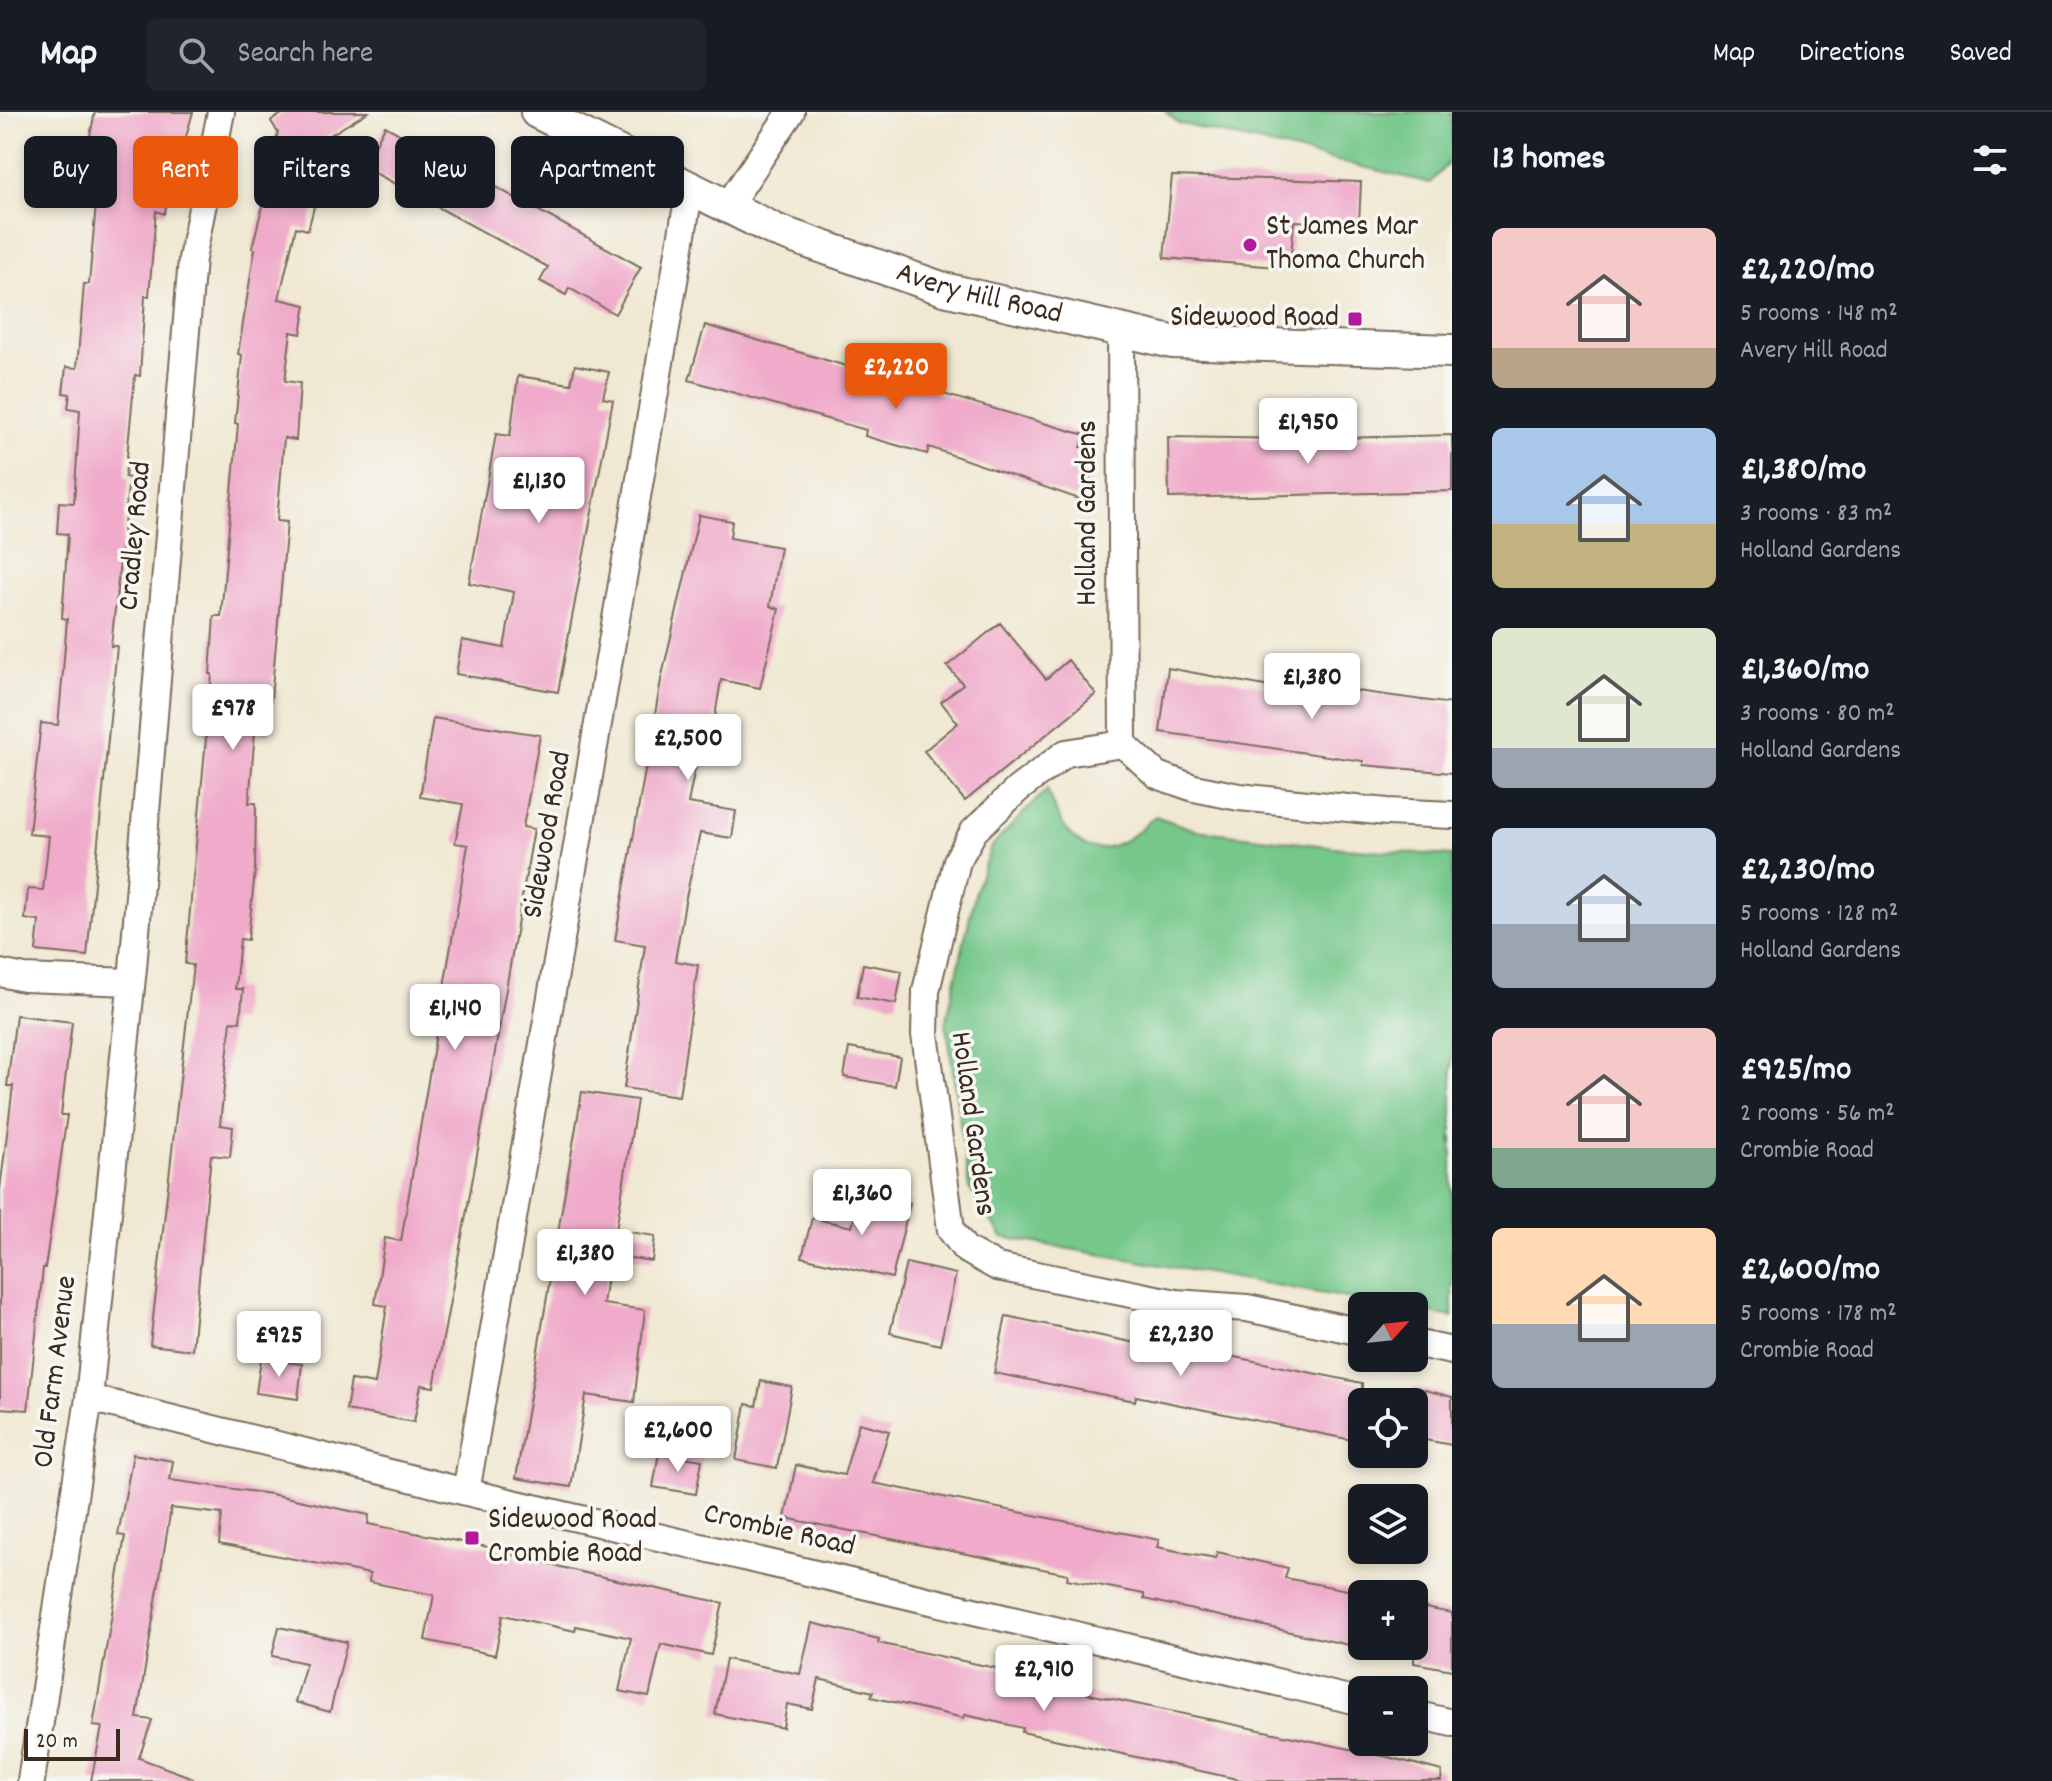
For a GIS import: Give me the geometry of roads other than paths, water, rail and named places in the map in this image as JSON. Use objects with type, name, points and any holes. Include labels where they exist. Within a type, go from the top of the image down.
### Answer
[{"type":"street","name":"Cradley Road","points":[[132,975],[192,259],[221,112]]},
{"type":"street","name":"Avery Hill Road","points":[[537,112],[777,231],[906,277],[1172,342],[1452,351]]},
{"type":"street","points":[[727,207],[791,112]]},
{"type":"street","name":"Sidewood Road","points":[[466,1492],[690,188]]},
{"type":"street","name":"Holland Gardens","points":[[1121,330],[1123,744],[1066,753],[1018,789],[974,831],[957,861],[926,991],[925,1034],[951,1230],[965,1249],[997,1267],[1176,1303],[1247,1308],[1348,1329]]},
{"type":"street","points":[[1123,744],[1157,775],[1194,788],[1239,797],[1387,812],[1452,815]]},
{"type":"street","points":[[0,973],[24,978],[132,975]]},
{"type":"street","name":"Old Farm Avenue","points":[[31,1781],[89,1398],[132,975]]},
{"type":"street","points":[[1428,1346],[1452,1351]]},
{"type":"street","name":"Crombie Road","points":[[89,1398],[466,1492],[1348,1699]]},
{"type":"street","points":[[1428,1717],[1452,1723]]},
{"type":"place","name":"St James Mar Thoma Church","points":[[1250,245]]},
{"type":"place","name":"Sidewood Road","points":[[1355,319]]},
{"type":"place","name":"Sidewood Road Crombie Road","points":[[472,1538]]}]
